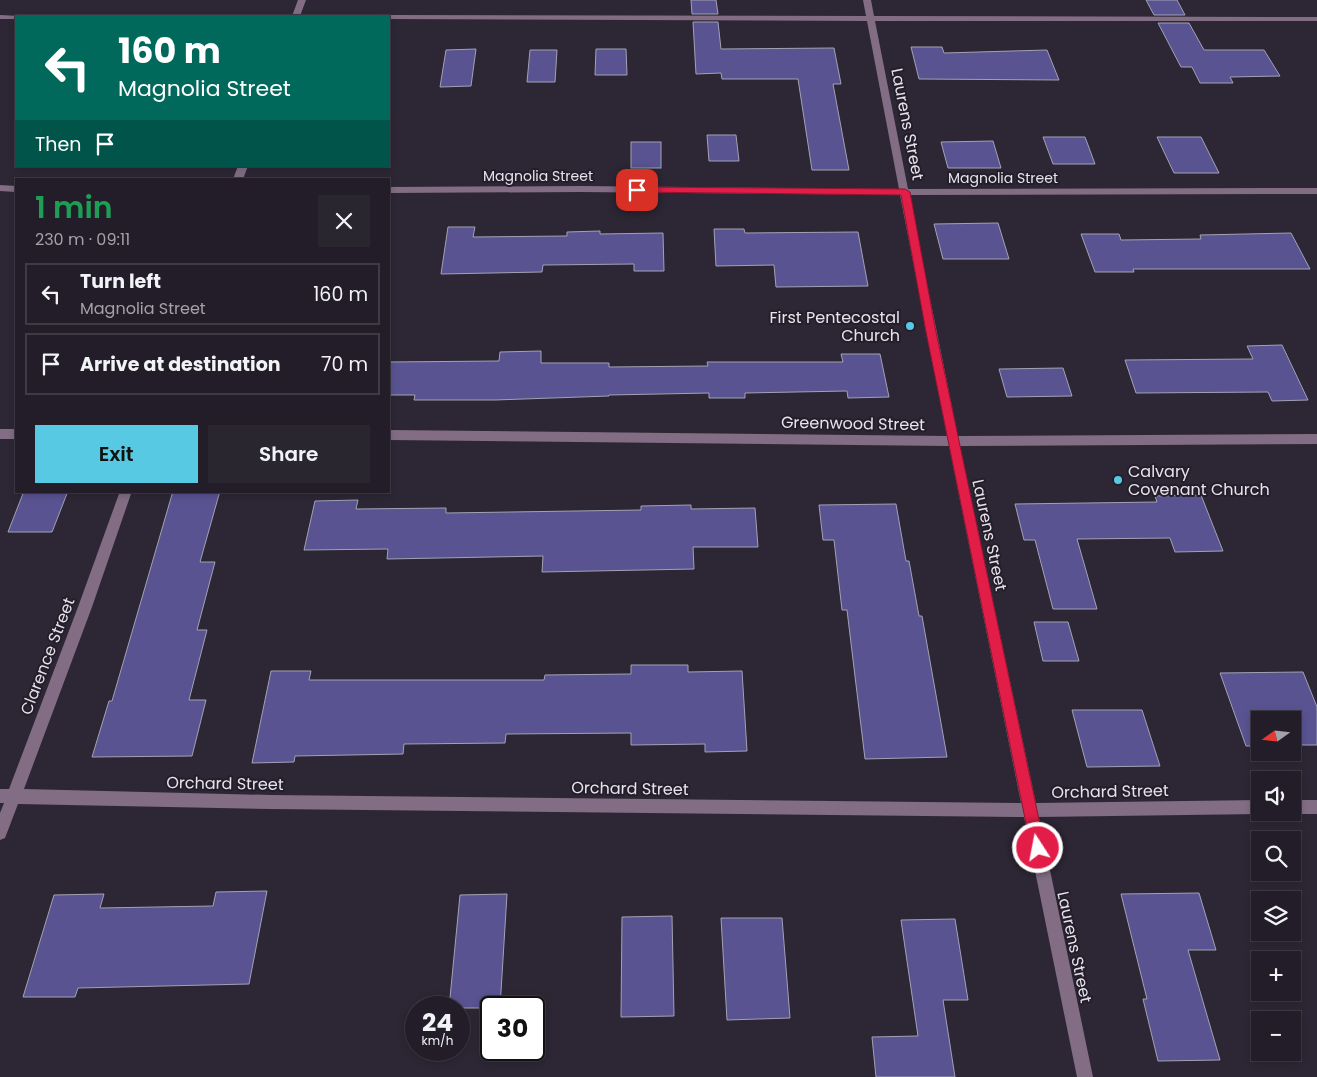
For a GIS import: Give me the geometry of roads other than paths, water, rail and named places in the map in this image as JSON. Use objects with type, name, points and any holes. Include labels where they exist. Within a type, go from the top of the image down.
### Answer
[{"type":"street","points":[[296,15],[302,0]]},
{"type":"street","name":"Laurens Street","points":[[866,0],[954,441],[1085,1077]]},
{"type":"street","points":[[0,16],[15,16]]},
{"type":"street","points":[[390,17],[1317,19]]},
{"type":"street","points":[[0,188],[15,189]]},
{"type":"street","name":"Magnolia Street","points":[[390,190],[1317,191]]},
{"type":"street","points":[[0,434],[15,434]]},
{"type":"street","name":"Greenwood Street","points":[[390,435],[954,441],[1317,439]]},
{"type":"street","name":"Clarence Street","points":[[0,833],[7,796],[85,607],[125,493]]},
{"type":"street","name":"Orchard Street","points":[[7,796],[271,802],[1030,810],[1251,807]]},
{"type":"street","points":[[1301,807],[1317,807]]},
{"type":"place","name":"First Pentecostal Church","points":[[910,326]]},
{"type":"place","name":"Calvary Covenant Church","points":[[1118,480]]}]
